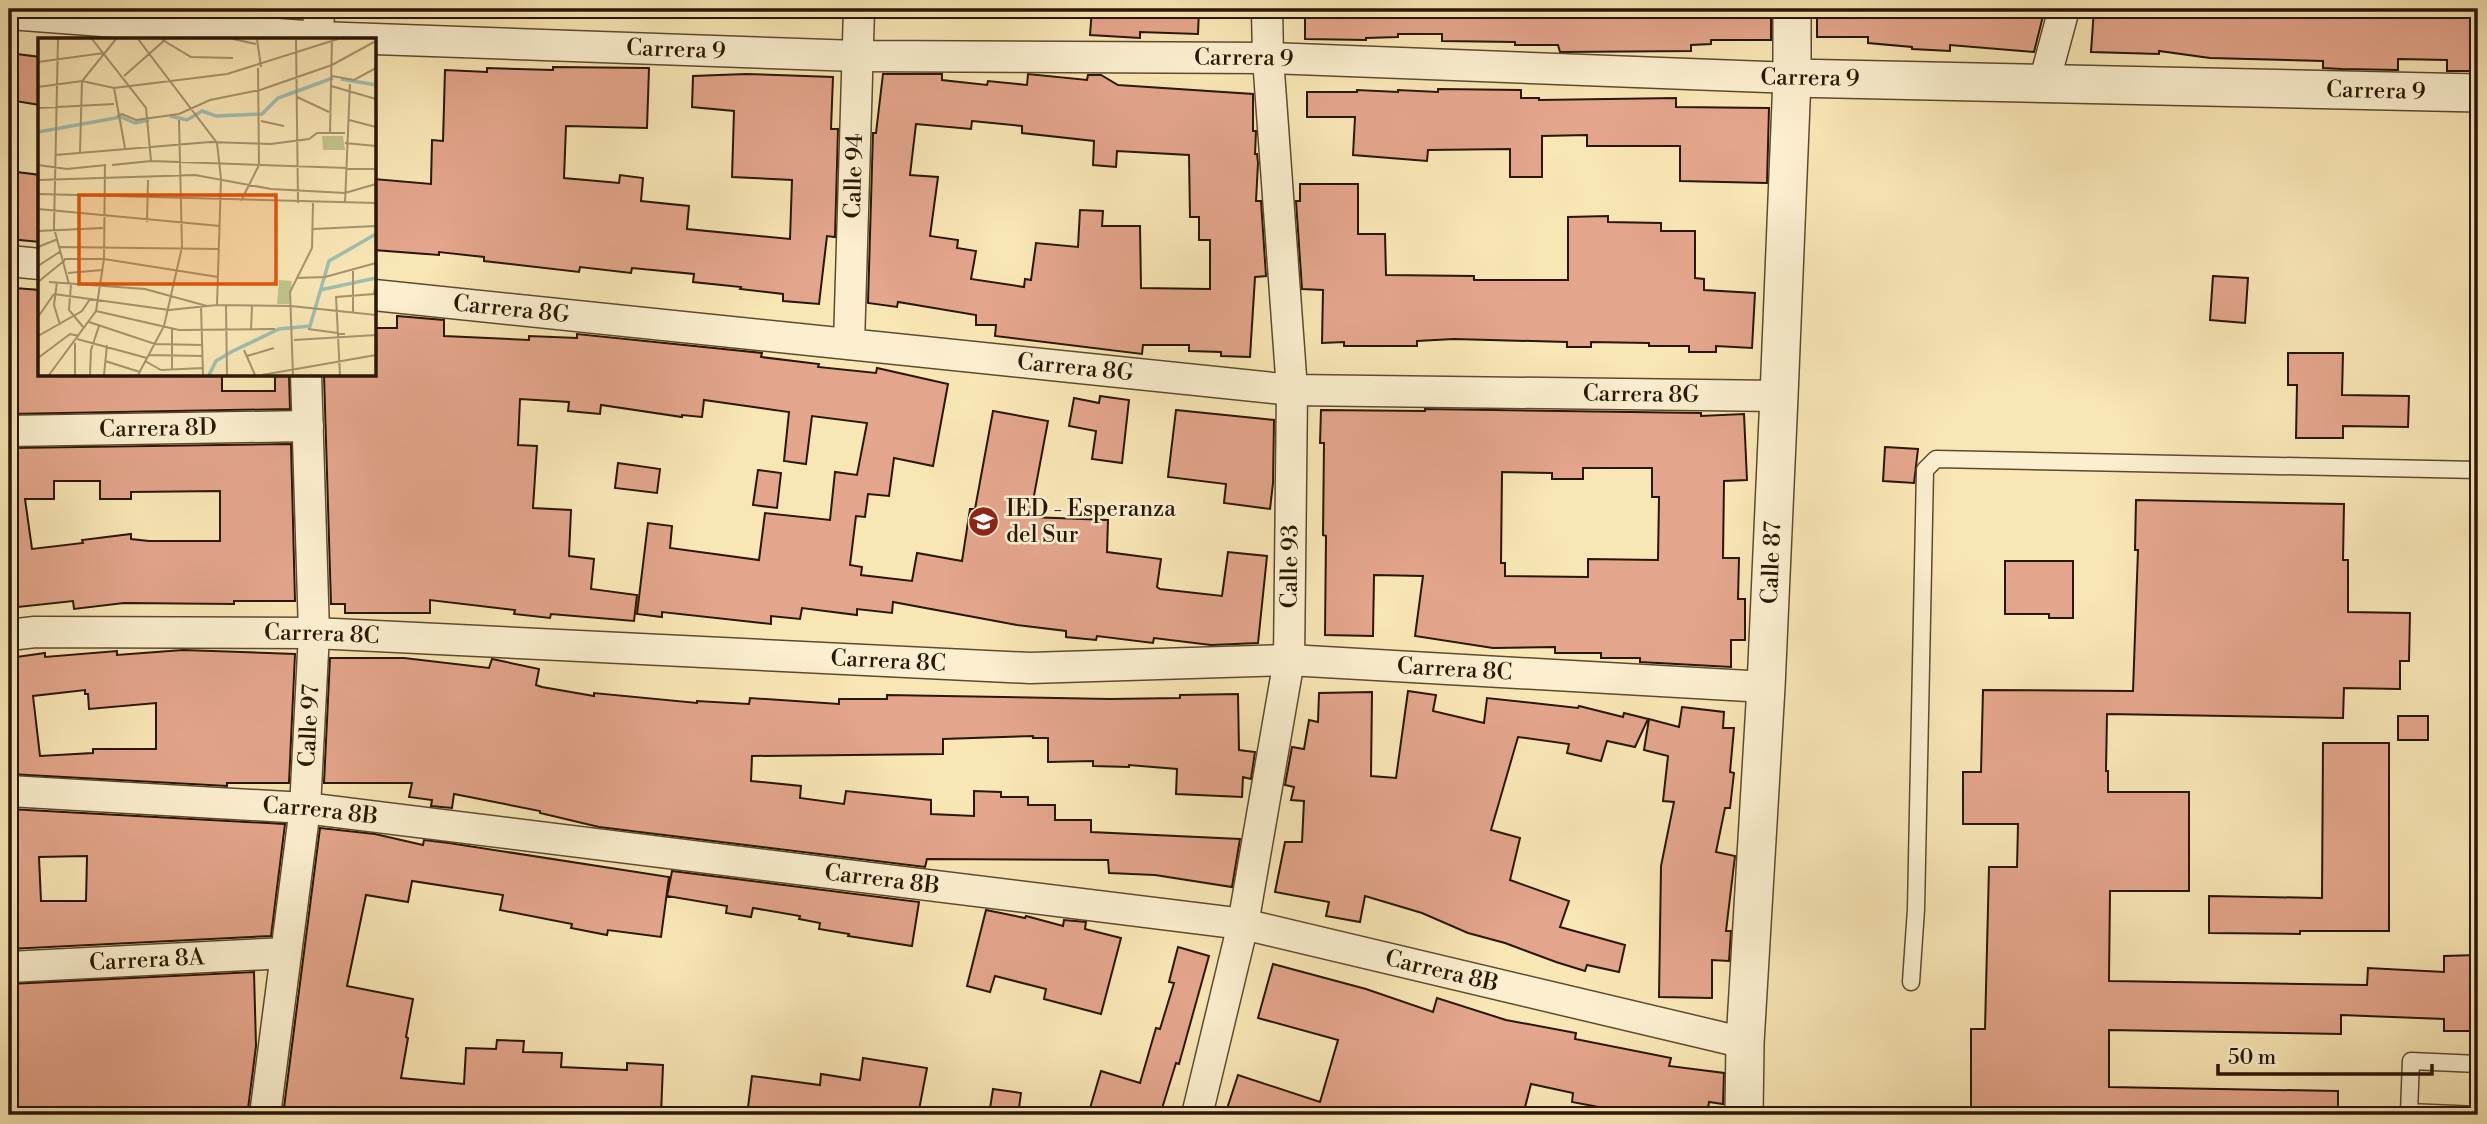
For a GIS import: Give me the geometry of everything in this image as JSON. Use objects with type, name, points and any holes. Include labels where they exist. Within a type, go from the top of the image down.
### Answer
[{"type":"street","name":"Calle 94","points":[[849,344],[859,9]]},
{"type":"street","name":"Calle 93","points":[[1197,1115],[1243,924],[1289,660],[1292,390],[1268,58],[1267,9]]},
{"type":"street","name":"Calle 87","points":[[1744,1115],[1745,1043],[1766,687],[1779,396],[1792,78],[1792,9]]},
{"type":"street","points":[[2044,83],[2064,9]]},
{"type":"street","name":"Carrera 9","points":[[9,14],[857,56],[1268,58],[1792,78],[2478,93]]},
{"type":"street","points":[[9,261],[38,264]]},
{"type":"street","name":"Carrera 8G","points":[[376,295],[1292,390],[1779,396]]},
{"type":"street","name":"Calle 97","points":[[265,1115],[306,808],[314,633],[306,376]]},
{"type":"street","name":"Carrera 8D","points":[[9,431],[308,426]]},
{"type":"street","name":"Carrera 8C","points":[[9,635],[35,632],[314,633],[1030,667],[1289,660],[1766,687]]},
{"type":"street","name":"Carrera 8B","points":[[9,791],[306,808],[1243,924],[1745,1043]]},
{"type":"street","name":"Carrera 8A","points":[[9,967],[286,953]]},
{"type":"lane","points":[[1911,982],[1916,909],[1925,470],[1936,459],[2478,470]]},
{"type":"lane","points":[[2478,1064],[2411,1061],[2409,1112],[2478,1115]]},
{"type":"building","points":[[1092,9],[1199,9],[1198,34],[1140,32],[1140,38],[1090,35]]},
{"type":"building","points":[[1305,9],[1670,9],[1670,12],[1741,12],[1741,9],[1771,9],[1771,40],[1711,40],[1711,44],[1691,45],[1691,51],[1560,52],[1558,45],[1442,41],[1442,34],[1398,34],[1398,37],[1366,40],[1305,39]]},
{"type":"building","points":[[1817,9],[2003,9],[2044,12],[2034,52],[1950,45],[1950,51],[1868,43],[1868,37],[1817,37]]},
{"type":"building","points":[[2094,9],[2185,9],[2230,15],[2231,9],[2420,9],[2419,16],[2478,18],[2478,71],[2447,71],[2447,60],[2398,59],[2398,70],[2342,69],[2323,68],[2323,61],[2210,58],[2159,51],[2159,54],[2091,52]]},
{"type":"building","points":[[9,53],[38,57],[38,105],[9,100]]},
{"type":"building","points":[[553,67],[649,68],[647,128],[566,126],[564,178],[619,183],[620,175],[643,178],[641,201],[689,206],[687,229],[790,239],[792,180],[732,177],[734,111],[692,107],[693,76],[746,74],[833,77],[831,129],[838,129],[835,237],[827,236],[819,304],[783,301],[783,294],[693,282],[694,274],[632,268],[631,273],[580,267],[579,272],[484,261],[484,257],[439,252],[439,255],[376,250],[376,179],[431,184],[432,140],[443,141],[445,70],[553,70]]},
{"type":"building","points":[[883,74],[942,74],[942,80],[987,85],[988,81],[1027,85],[1028,74],[1087,80],[1088,75],[1101,75],[1118,85],[1253,94],[1253,131],[1256,131],[1255,154],[1258,163],[1256,201],[1261,201],[1266,276],[1255,277],[1250,357],[1221,356],[1221,352],[1189,351],[1189,345],[1143,345],[1142,354],[995,336],[996,325],[976,325],[976,315],[898,302],[897,307],[868,303],[873,133],[876,133]],"holes":[[[972,121],[1022,126],[1022,133],[1094,141],[1093,165],[1116,167],[1117,151],[1189,155],[1190,217],[1199,217],[1199,240],[1210,240],[1210,289],[1141,288],[1140,226],[1102,226],[1103,211],[1080,210],[1078,247],[1036,243],[1031,280],[1025,279],[1024,287],[971,279],[976,251],[957,248],[958,240],[930,236],[938,177],[910,175],[916,124],[971,129]]]},
{"type":"building","points":[[1438,89],[1521,90],[1521,98],[1539,100],[1676,98],[1676,107],[1769,108],[1767,183],[1680,181],[1680,146],[1587,146],[1587,135],[1542,136],[1542,177],[1510,177],[1510,149],[1428,150],[1427,161],[1353,155],[1355,117],[1307,117],[1307,92],[1438,92]]},
{"type":"building","points":[[9,171],[38,175],[38,242],[9,239]]},
{"type":"building","points":[[1300,184],[1358,184],[1358,234],[1385,234],[1386,275],[1474,276],[1474,280],[1568,280],[1568,217],[1608,216],[1608,222],[1661,223],[1661,231],[1695,231],[1695,278],[1704,279],[1704,290],[1755,293],[1752,348],[1716,346],[1716,352],[1689,352],[1689,346],[1649,346],[1649,343],[1591,342],[1591,347],[1567,347],[1567,342],[1454,339],[1417,341],[1417,346],[1344,346],[1344,342],[1322,343],[1323,290],[1302,289],[1296,201],[1300,201]]},
{"type":"building","points":[[2213,276],[2248,278],[2245,323],[2210,320]]},
{"type":"building","points":[[14,288],[38,290],[38,376],[222,376],[222,391],[275,391],[275,376],[289,376],[290,409],[9,414],[9,378],[17,378],[17,330],[12,330]]},
{"type":"building","points":[[397,316],[444,320],[444,336],[529,340],[529,336],[577,338],[577,334],[762,353],[761,357],[819,364],[818,367],[876,373],[877,368],[948,384],[933,466],[894,458],[889,496],[868,494],[865,517],[856,516],[850,565],[862,567],[861,575],[912,581],[917,553],[962,561],[970,509],[975,509],[993,411],[1048,421],[1030,517],[1108,520],[1107,552],[1161,559],[1157,587],[1160,589],[1222,596],[1228,552],[1267,556],[1258,643],[1211,645],[1154,638],[1153,643],[1097,636],[1096,640],[1066,637],[1066,631],[1017,625],[893,602],[892,613],[857,609],[857,615],[802,608],[800,619],[771,616],[771,624],[662,612],[662,617],[637,614],[648,523],[672,526],[670,548],[759,560],[765,513],[830,520],[835,472],[857,475],[867,423],[812,416],[806,464],[784,461],[789,412],[704,400],[702,417],[682,417],[601,405],[600,414],[568,411],[569,402],[520,399],[518,445],[537,446],[533,508],[571,510],[569,556],[594,559],[591,589],[637,595],[634,621],[551,614],[550,618],[514,614],[515,610],[430,600],[430,613],[345,613],[345,604],[331,604],[324,376],[376,376],[376,328],[397,328]]},
{"type":"building","points":[[2288,353],[2343,353],[2342,395],[2409,396],[2408,427],[2343,426],[2343,438],[2296,438],[2297,385],[2288,385]]},
{"type":"building","points":[[1100,396],[1129,400],[1122,463],[1092,459],[1096,431],[1069,426],[1074,398],[1099,403]]},
{"type":"building","points":[[1176,410],[1274,420],[1270,509],[1224,503],[1226,484],[1168,477]]},
{"type":"building","points":[[1321,410],[1701,413],[1701,416],[1744,414],[1747,480],[1724,481],[1723,558],[1739,558],[1738,599],[1745,599],[1745,640],[1731,640],[1731,667],[1640,662],[1640,658],[1601,658],[1601,653],[1555,653],[1555,647],[1493,648],[1415,636],[1423,576],[1374,575],[1373,636],[1325,635],[1326,536],[1323,535],[1324,443],[1320,443]],"holes":[[[1583,468],[1652,468],[1652,497],[1659,497],[1658,560],[1588,559],[1588,577],[1505,576],[1505,563],[1501,563],[1502,472],[1552,473],[1552,479],[1583,479]]]},
{"type":"building","points":[[291,444],[295,601],[234,601],[234,604],[124,603],[74,609],[73,601],[9,608],[9,448]],"holes":[[[54,481],[100,481],[100,499],[131,499],[131,492],[220,491],[220,541],[149,541],[131,539],[131,534],[32,549],[25,499],[54,499]]]},
{"type":"building","points":[[1885,447],[1918,449],[1914,483],[1883,481]]},
{"type":"building","points":[[618,463],[660,469],[657,493],[615,488]]},
{"type":"building","points":[[758,470],[781,473],[777,508],[753,505]]},
{"type":"building","points":[[2136,500],[2344,504],[2343,560],[2348,560],[2348,612],[2410,613],[2409,661],[2400,661],[2400,689],[2344,688],[2343,718],[2107,714],[2108,792],[2189,792],[2189,891],[2110,891],[2109,981],[2367,985],[2368,968],[2444,972],[2444,956],[2478,955],[2478,1031],[2444,1031],[2444,1019],[2341,1015],[2341,1034],[2109,1030],[2109,1087],[2338,1091],[2338,1115],[1971,1115],[1971,1029],[1985,1029],[1989,867],[2017,867],[2018,824],[1963,824],[1963,772],[1981,772],[1983,690],[2133,691],[2138,550],[2135,550]]},
{"type":"building","points":[[2005,561],[2073,561],[2073,618],[2049,618],[2049,614],[2005,614]]},
{"type":"building","points":[[183,650],[295,654],[289,783],[227,783],[227,786],[9,774],[9,658],[45,653],[45,657],[117,651],[117,655]],"holes":[[[85,690],[85,694],[88,694],[89,709],[156,703],[156,749],[93,749],[93,753],[40,756],[33,696]]]},
{"type":"building","points":[[330,658],[404,658],[489,668],[492,659],[539,669],[536,685],[542,687],[594,696],[594,693],[697,703],[749,704],[750,698],[839,704],[839,699],[887,699],[887,695],[1110,699],[1238,694],[1239,750],[1255,752],[1251,779],[1243,777],[1242,797],[1176,794],[1177,769],[1129,765],[1093,766],[1093,761],[1048,762],[1048,738],[1033,736],[943,739],[943,754],[752,756],[751,781],[801,786],[800,798],[844,804],[846,791],[931,800],[931,814],[974,816],[974,791],[1001,792],[1001,797],[1028,797],[1028,805],[1055,805],[1055,820],[1091,820],[1091,832],[1240,839],[1232,887],[1155,875],[1109,873],[1108,860],[927,859],[925,867],[599,827],[540,811],[454,794],[452,808],[431,806],[432,800],[409,797],[412,783],[324,783]]},
{"type":"building","points":[[1408,691],[1436,695],[1433,711],[1484,723],[1487,698],[1579,706],[1623,717],[1624,713],[1648,719],[1635,747],[1607,741],[1601,761],[1567,753],[1569,744],[1518,737],[1491,830],[1520,838],[1510,880],[1569,901],[1560,927],[1625,945],[1619,972],[1587,965],[1585,971],[1468,933],[1422,913],[1365,896],[1360,922],[1326,916],[1329,902],[1275,892],[1285,842],[1302,842],[1304,801],[1291,800],[1294,787],[1285,785],[1292,747],[1304,749],[1309,720],[1318,722],[1319,693],[1372,692],[1371,776],[1396,778]]},
{"type":"building","points":[[1682,707],[1724,712],[1723,728],[1734,728],[1730,772],[1734,773],[1730,808],[1725,808],[1716,852],[1735,856],[1726,931],[1731,931],[1729,961],[1712,960],[1712,998],[1659,997],[1661,866],[1674,802],[1663,801],[1668,756],[1644,750],[1649,719],[1679,727]]},
{"type":"building","points":[[2398,716],[2428,716],[2428,740],[2398,740]]},
{"type":"building","points":[[2323,743],[2389,743],[2389,931],[2209,933],[2209,896],[2322,898]]},
{"type":"building","points":[[9,809],[285,824],[271,936],[9,949]],"holes":[[[87,856],[86,901],[41,901],[39,857]]]},
{"type":"building","points":[[320,828],[375,834],[423,845],[424,840],[449,843],[669,877],[661,937],[608,930],[607,935],[571,928],[572,924],[500,910],[503,895],[412,881],[408,902],[366,895],[347,986],[413,999],[401,1078],[464,1084],[466,1048],[496,1049],[497,1040],[524,1041],[523,1052],[562,1053],[561,1067],[627,1070],[627,1063],[663,1065],[661,1115],[283,1115]]},
{"type":"building","points":[[672,871],[919,902],[912,946],[819,929],[820,923],[799,919],[800,916],[753,908],[751,917],[726,913],[727,906],[667,896]]},
{"type":"building","points":[[986,910],[1025,918],[1026,916],[1063,926],[1064,920],[1086,922],[1085,929],[1121,938],[1101,1014],[1044,999],[1046,989],[995,976],[990,992],[967,986]]},
{"type":"building","points":[[1178,947],[1209,956],[1179,1064],[1176,1063],[1160,1115],[1088,1115],[1101,1071],[1140,1083],[1156,1028],[1160,1029],[1174,983],[1169,982]]},
{"type":"building","points":[[1273,964],[1366,989],[1433,1012],[1437,998],[1506,1020],[1576,1033],[1575,1039],[1671,1058],[1669,1066],[1724,1073],[1723,1104],[1709,1102],[1707,1115],[1641,1115],[1572,1102],[1573,1093],[1531,1084],[1523,1115],[1225,1115],[1238,1075],[1320,1102],[1338,1040],[1258,1018]]},
{"type":"building","points":[[254,972],[256,1046],[248,1109],[240,1107],[240,1115],[107,1115],[9,1109],[9,984]]},
{"type":"building","points":[[863,1058],[927,1068],[918,1115],[747,1115],[752,1076],[820,1085],[821,1074],[860,1080]]},
{"type":"building","points":[[993,1089],[1021,1093],[1018,1115],[989,1115]]},
{"type":"place","name":"IED - Esperanza del Sur","points":[[983,522]]}]
